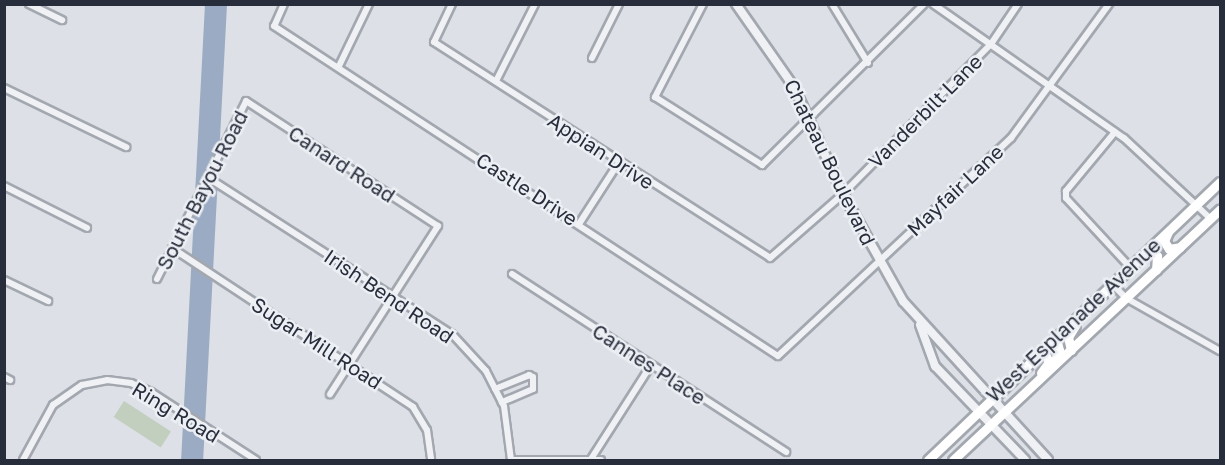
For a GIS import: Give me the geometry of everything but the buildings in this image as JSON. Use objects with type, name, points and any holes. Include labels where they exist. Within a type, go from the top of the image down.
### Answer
[{"type":"main road","name":"West Esplanade Avenue","points":[[930,460],[977,411],[1221,182]]},
{"type":"main road","name":"West Esplanade Avenue","points":[[953,460],[1221,209]]},
{"type":"main road","points":[[1168,230],[1165,244],[1169,249],[1181,247]]},
{"type":"main road","points":[[1139,257],[1154,254],[1159,260],[1156,270]]},
{"type":"main road","points":[[1071,350],[1070,332],[1089,307]]},
{"type":"main road","points":[[1052,368],[1059,350],[1056,338]]},
{"type":"main road","points":[[1031,387],[1049,362],[1043,350]]},
{"type":"street","points":[[29,4],[62,20]]},
{"type":"street","name":"Castle Drive","points":[[285,4],[274,26],[339,66],[778,356]]},
{"type":"street","points":[[339,66],[369,4]]},
{"type":"street","name":"Appian Drive","points":[[452,4],[434,42],[770,258]]},
{"type":"street","points":[[496,81],[535,4]]},
{"type":"street","points":[[592,58],[619,4]]},
{"type":"street","points":[[703,4],[656,97],[762,165],[811,121],[924,4]]},
{"type":"street","name":"Chateau Boulevard","points":[[736,4],[774,55],[811,121],[843,194],[879,260],[919,322],[1048,460]]},
{"type":"street","points":[[832,4],[868,63]]},
{"type":"street","points":[[933,4],[1052,85],[1115,132],[1211,219]]},
{"type":"street","name":"Vanderbilt Lane","points":[[770,258],[843,194],[991,44],[1017,4]]},
{"type":"street","name":"Mayfair Lane","points":[[778,356],[1011,138],[1052,85],[1109,4]]},
{"type":"street","points":[[4,88],[126,147]]},
{"type":"street","name":"South Bayou Road","points":[[157,279],[246,101]]},
{"type":"street","name":"Canard Road","points":[[246,101],[438,226],[394,296]]},
{"type":"street","points":[[1115,132],[1066,191],[1066,198],[1130,267]]},
{"type":"street","points":[[579,224],[619,162]]},
{"type":"street","name":"Irish Bend Road","points":[[207,177],[452,334],[486,371],[502,402],[511,460]]},
{"type":"street","points":[[4,186],[87,228]]},
{"type":"street","name":"Sugar Mill Road","points":[[172,248],[350,365],[421,416],[430,460]]},
{"type":"street","name":"Cannes Place","points":[[512,274],[786,452]]},
{"type":"street","points":[[4,280],[48,301]]},
{"type":"street","points":[[1112,284],[1126,298],[1221,351]]},
{"type":"street","points":[[330,394],[394,296]]},
{"type":"street","name":"Chateau Boulevard","points":[[919,322],[935,366],[1025,460]]},
{"type":"street","points":[[935,366],[950,353]]},
{"type":"street","points":[[591,459],[651,365]]},
{"type":"street","points":[[495,389],[529,375],[533,377],[532,389],[502,402]]},
{"type":"street","name":"Ring Road","points":[[23,460],[53,405],[82,385],[107,380],[122,381],[151,392],[256,460]]},
{"type":"street","points":[[511,460],[601,460]]},
{"type":"green space","points":[[124,401],[171,431],[161,447],[114,417]]},
{"type":"water","points":[[205,4],[227,5],[203,460],[181,460]]}]
